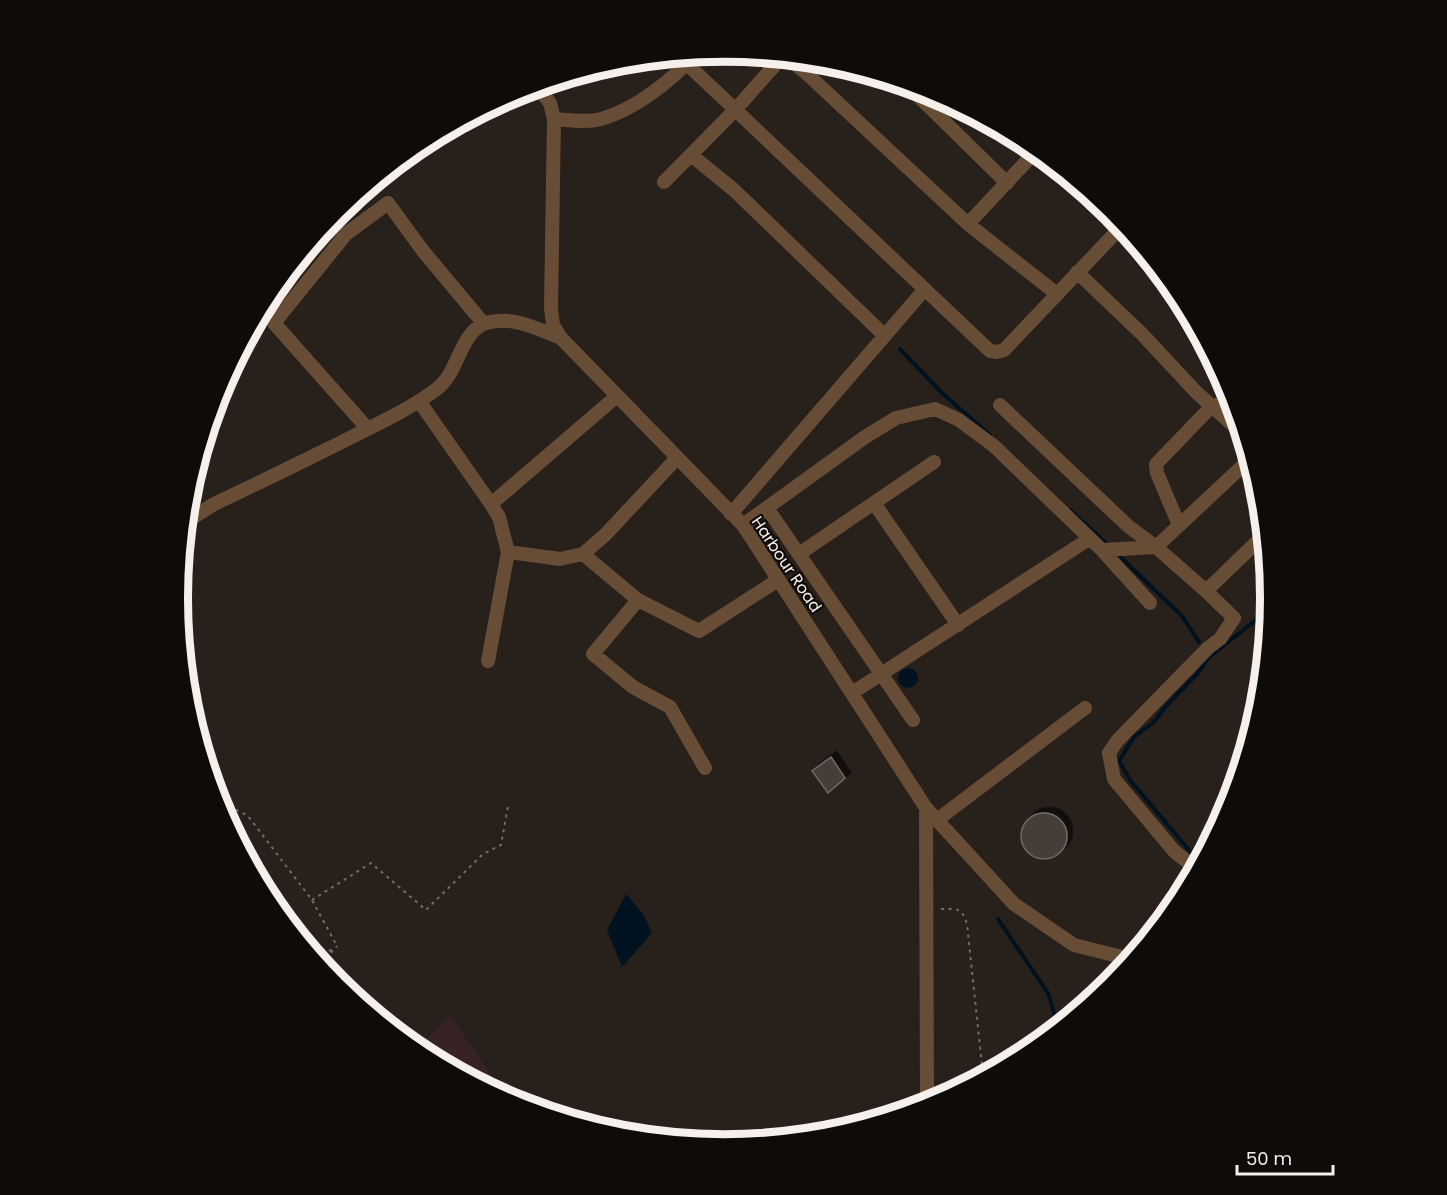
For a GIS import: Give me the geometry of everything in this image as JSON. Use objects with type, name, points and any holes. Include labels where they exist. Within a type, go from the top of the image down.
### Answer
[{"type":"street","points":[[554,119],[599,120],[621,112],[653,91],[686,63]]},
{"type":"street","points":[[694,63],[735,110],[990,351],[1004,350],[1116,232]]},
{"type":"street","points":[[664,182],[735,110],[775,64]]},
{"type":"street","points":[[799,67],[968,224],[1057,294]]},
{"type":"street","name":"Harbour Road","points":[[542,93],[550,103],[554,119],[551,308],[553,326],[561,338],[743,525],[926,808],[1014,904],[1074,945],[1121,957]]},
{"type":"street","points":[[921,99],[1006,183]]},
{"type":"street","points":[[691,155],[734,190],[885,336]]},
{"type":"street","points":[[968,224],[1030,158]]},
{"type":"street","points":[[368,429],[274,323],[346,234],[388,203],[423,251],[484,324]]},
{"type":"street","points":[[1077,272],[1230,422]]},
{"type":"street","points":[[731,514],[924,289]]},
{"type":"street","points":[[194,517],[214,504],[368,429],[419,401],[440,386],[454,368],[464,344],[473,332],[484,324],[500,320],[516,321],[561,338]]},
{"type":"street","points":[[491,504],[617,396]]},
{"type":"street","points":[[419,401],[500,517],[508,552],[488,661]]},
{"type":"street","points":[[1179,525],[1156,473],[1156,464],[1212,406],[1223,403]]},
{"type":"street","points":[[1000,405],[1128,526],[1156,547],[1234,618],[1220,639],[1199,657],[1117,741],[1109,753],[1114,778],[1174,851],[1189,863]]},
{"type":"street","points":[[743,525],[865,437],[896,418],[935,409],[959,420],[994,446],[1102,550],[1150,603]]},
{"type":"street","points":[[508,552],[560,559],[583,554],[605,535],[677,458]]},
{"type":"street","points":[[799,554],[934,462]]},
{"type":"street","points":[[1102,550],[1156,547],[1243,466]]},
{"type":"street","points":[[874,503],[958,625]]},
{"type":"street","points":[[767,508],[913,720]]},
{"type":"street","points":[[852,693],[1089,539]]},
{"type":"street","points":[[1206,591],[1256,542]]},
{"type":"street","points":[[583,554],[638,600],[699,632],[778,580]]},
{"type":"street","points":[[638,600],[593,654],[633,687],[670,707],[705,768]]},
{"type":"street","points":[[937,820],[1085,708]]},
{"type":"street","points":[[926,808],[927,1094]]},
{"type":"path","points":[[229,806],[248,816],[312,900],[337,946]]},
{"type":"path","points":[[312,900],[371,863],[426,909],[483,854],[501,845],[508,806]]},
{"type":"path","points":[[926,909],[956,909],[964,914],[967,924],[982,1067]]},
{"type":"path","points":[[324,955],[337,946]]},
{"type":"path","points":[[327,958],[337,946]]},
{"type":"shaded area","points":[[450,1015],[496,1083],[455,1062],[424,1042]]},
{"type":"water","points":[[908,668],[915,671],[918,678],[915,685],[908,688],[901,685],[898,678],[901,671]]},
{"type":"water","points":[[626,894],[643,914],[652,933],[622,967],[607,930]]},
{"type":"building","points":[[831,757],[845,778],[828,793],[812,771]]},
{"type":"building","points":[[1044,813],[1060,820],[1067,836],[1060,852],[1044,859],[1028,852],[1021,836],[1028,820]]},
{"type":"waterway","points":[[900,349],[942,393],[990,435]]},
{"type":"waterway","points":[[1070,510],[1109,546]]},
{"type":"waterway","points":[[1116,553],[1182,616],[1199,642]]},
{"type":"waterway","points":[[1193,855],[1130,780],[1119,761],[1134,737],[1154,722],[1199,672],[1208,658],[1259,618]]},
{"type":"waterway","points":[[998,919],[1048,993],[1056,1018]]}]
